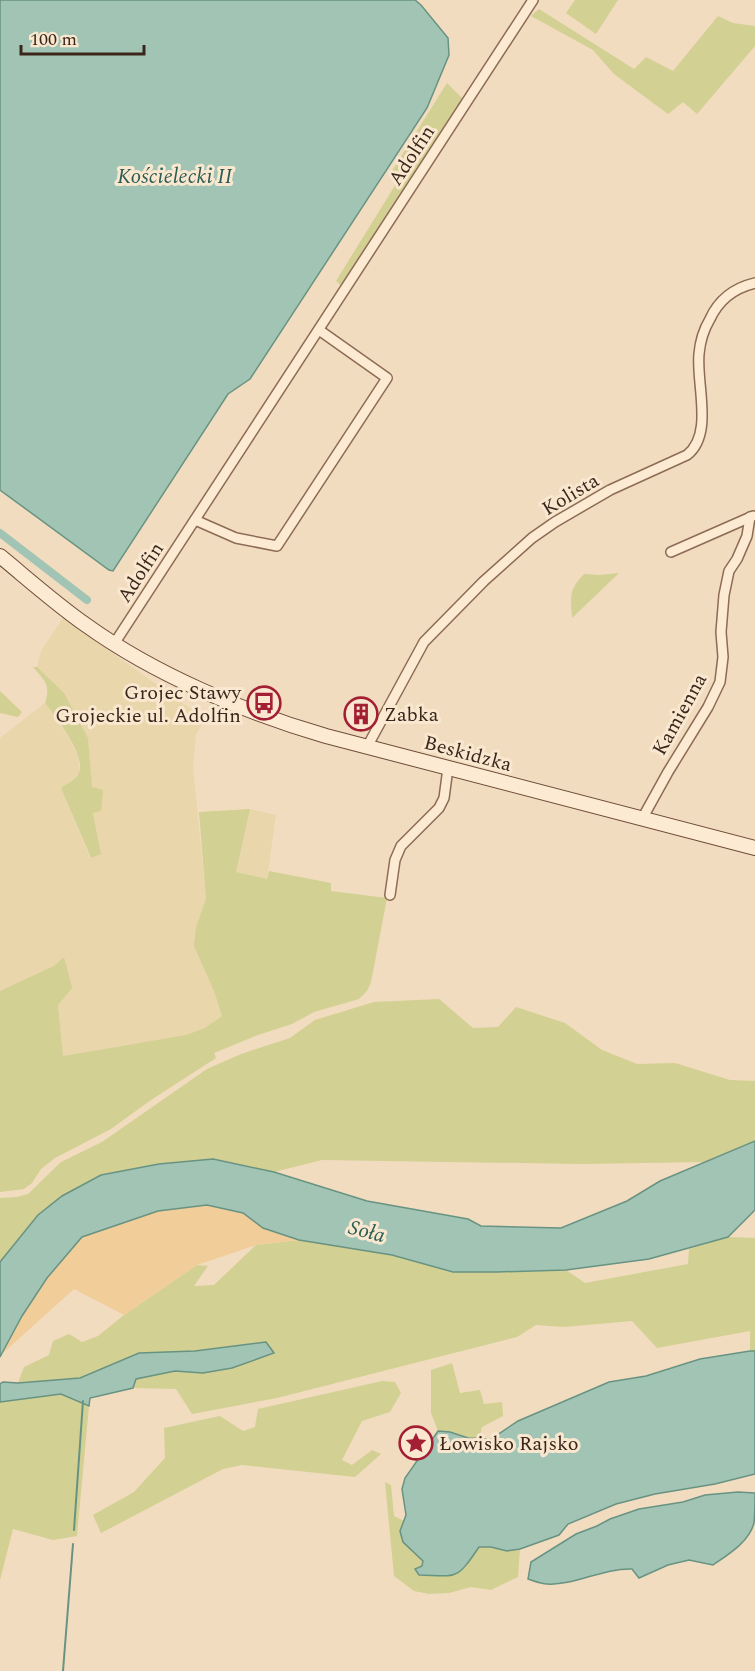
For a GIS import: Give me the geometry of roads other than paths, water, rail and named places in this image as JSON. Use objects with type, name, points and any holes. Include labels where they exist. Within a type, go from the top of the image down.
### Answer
[{"type":"main road","name":"Beskidzka","points":[[0,556],[72,615],[114,644],[181,680],[262,714],[367,747],[755,848]]},
{"type":"street","name":"Adolfin","points":[[114,644],[533,0]]},
{"type":"street","name":"Kolista","points":[[367,747],[426,639],[514,554],[532,538],[564,517],[610,490],[687,455],[696,447],[702,425],[699,353],[704,332],[712,314],[724,299],[736,289],[755,283]]},
{"type":"street","points":[[195,520],[236,538],[277,546],[387,378],[319,330]]},
{"type":"street","name":"Kamienna","points":[[671,552],[752,516]]},
{"type":"street","name":"Kamienna","points":[[642,819],[708,707],[720,682],[723,657],[721,632],[724,596],[729,571],[747,536],[752,516]]},
{"type":"street","points":[[390,895],[394,860],[401,846],[439,808],[444,798],[448,768]]},
{"type":"water","name":"Kościelecki II","points":[[0,0],[415,0],[448,38],[449,55],[427,108],[250,379],[228,394],[113,571],[0,490]]},
{"type":"water","name":"Soła","points":[[755,1141],[755,1210],[728,1237],[649,1259],[566,1270],[453,1272],[392,1255],[299,1240],[263,1228],[243,1213],[207,1205],[158,1211],[82,1237],[47,1278],[22,1316],[0,1357],[0,1262],[38,1215],[62,1196],[101,1175],[159,1164],[213,1159],[274,1172],[367,1201],[468,1219],[481,1226],[561,1228],[627,1201],[660,1181]]},
{"type":"water","points":[[266,1342],[274,1353],[232,1368],[203,1373],[175,1371],[136,1379],[133,1388],[90,1398],[89,1406],[61,1394],[0,1402],[0,1384],[3,1382],[80,1378],[139,1353],[195,1351]]},
{"type":"water","points":[[755,1351],[755,1474],[616,1504],[568,1524],[559,1535],[520,1549],[507,1551],[479,1547],[460,1571],[449,1576],[419,1575],[415,1569],[422,1566],[423,1561],[403,1542],[400,1531],[406,1515],[402,1489],[405,1478],[438,1431],[468,1438],[491,1439],[518,1421],[609,1382],[646,1376],[700,1359]]},
{"type":"water","points":[[755,1493],[754,1523],[743,1542],[713,1565],[689,1560],[668,1565],[639,1578],[632,1569],[621,1569],[557,1584],[542,1584],[528,1579],[531,1562],[576,1534],[610,1519],[639,1509],[683,1502],[705,1495]]},
{"type":"waterway","points":[[0,533],[87,600]]},
{"type":"waterway","points":[[74,1530],[83,1401]]},
{"type":"waterway","points":[[63,1671],[73,1544]]},
{"type":"place","name":"Grojec Stawy Grojeckie ul. Adolfin","points":[[264,703]]},
{"type":"place","name":"Zabka","points":[[361,714]]},
{"type":"place","name":"Łowisko Rajsko","points":[[416,1443]]}]
